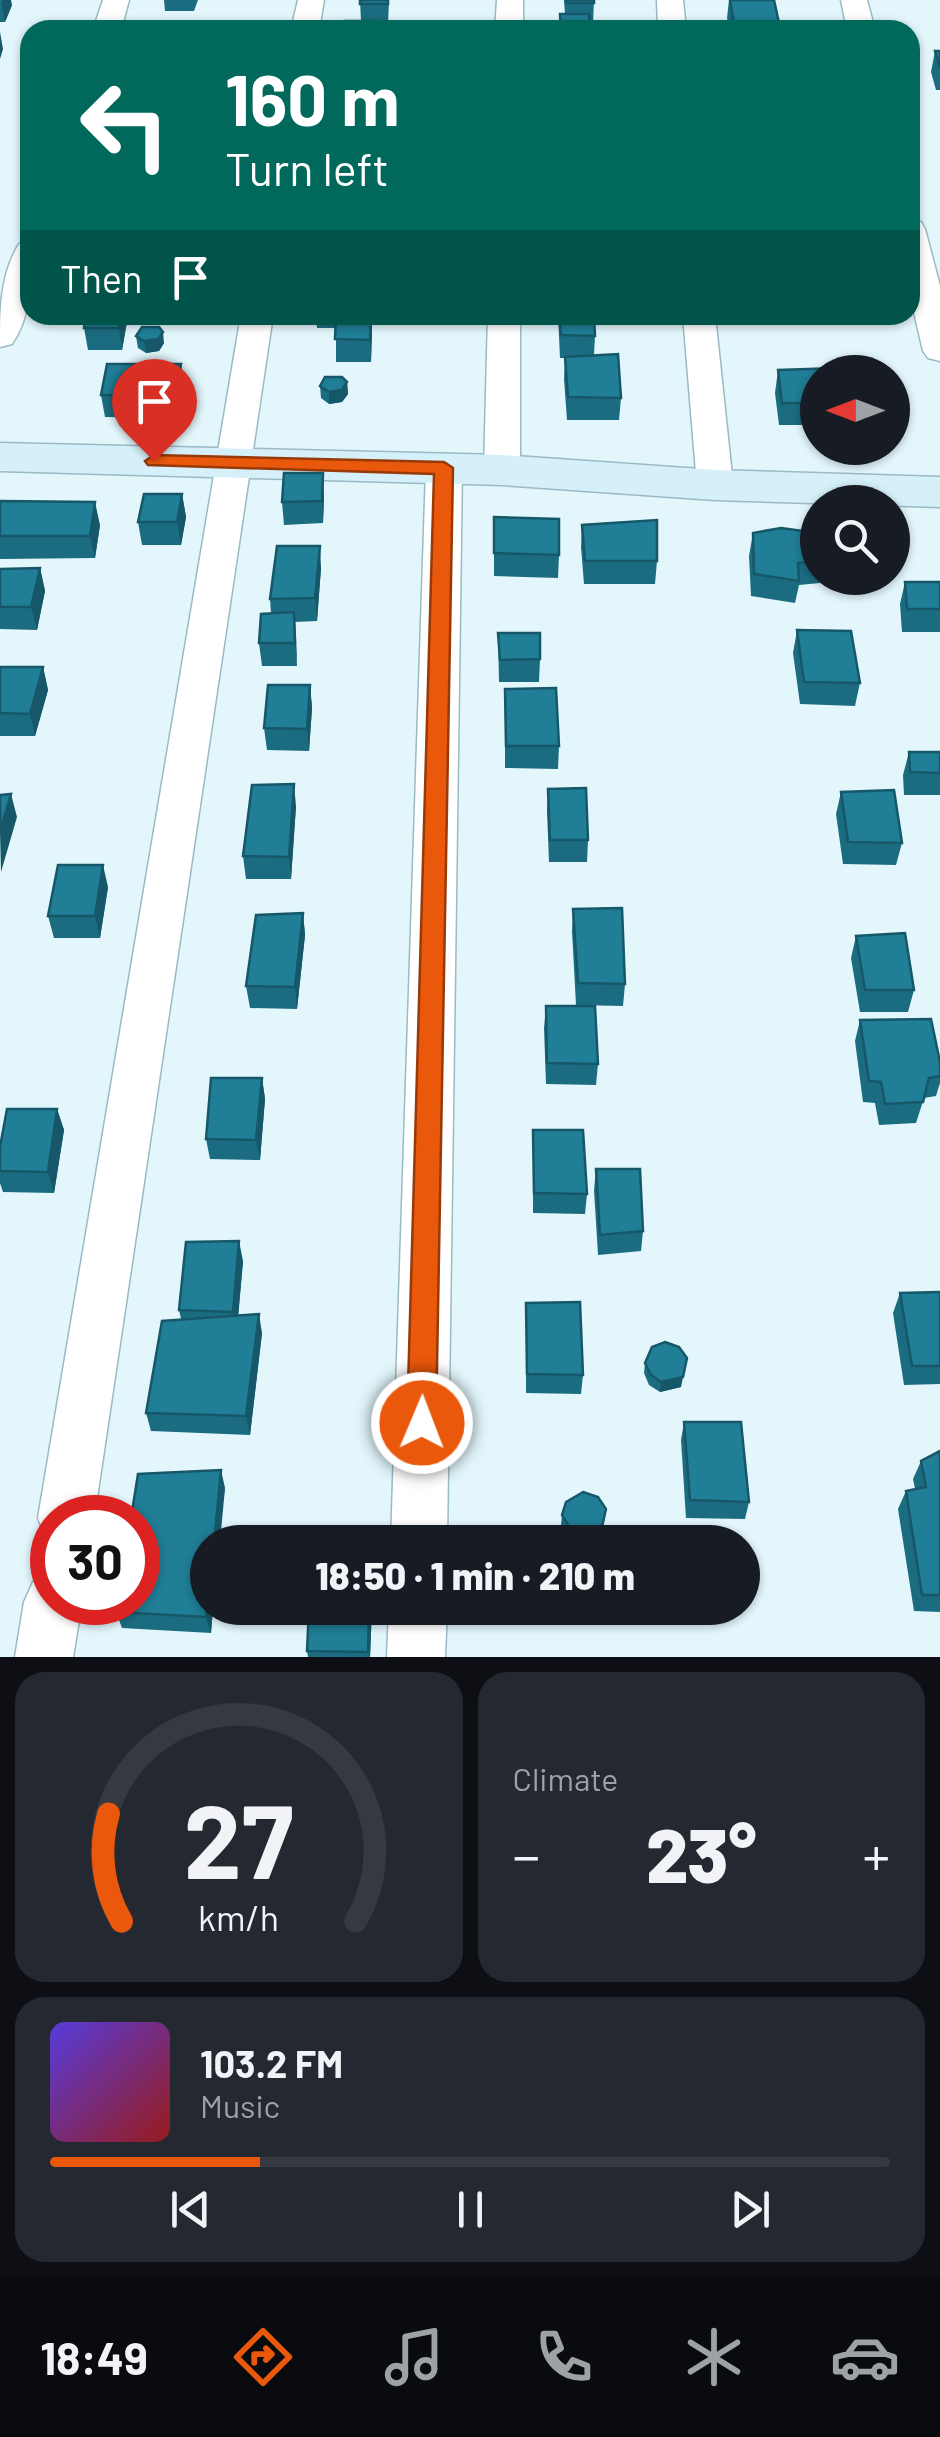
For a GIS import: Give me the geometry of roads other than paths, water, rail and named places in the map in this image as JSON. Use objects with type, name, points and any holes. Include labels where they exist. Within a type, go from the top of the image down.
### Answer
[{"type":"street","points":[[920,270],[940,351]]},
{"type":"street","points":[[0,337],[20,280]]},
{"type":"street","points":[[70,1495],[255,325]]},
{"type":"street","points":[[502,470],[504,325]]},
{"type":"street","points":[[700,325],[716,484]]},
{"type":"street","points":[[0,457],[502,470],[716,484],[940,492]]},
{"type":"street","points":[[419,1525],[444,468]]},
{"type":"street","points":[[44,1657],[49,1625]]},
{"type":"street","points":[[416,1657],[417,1625]]}]
